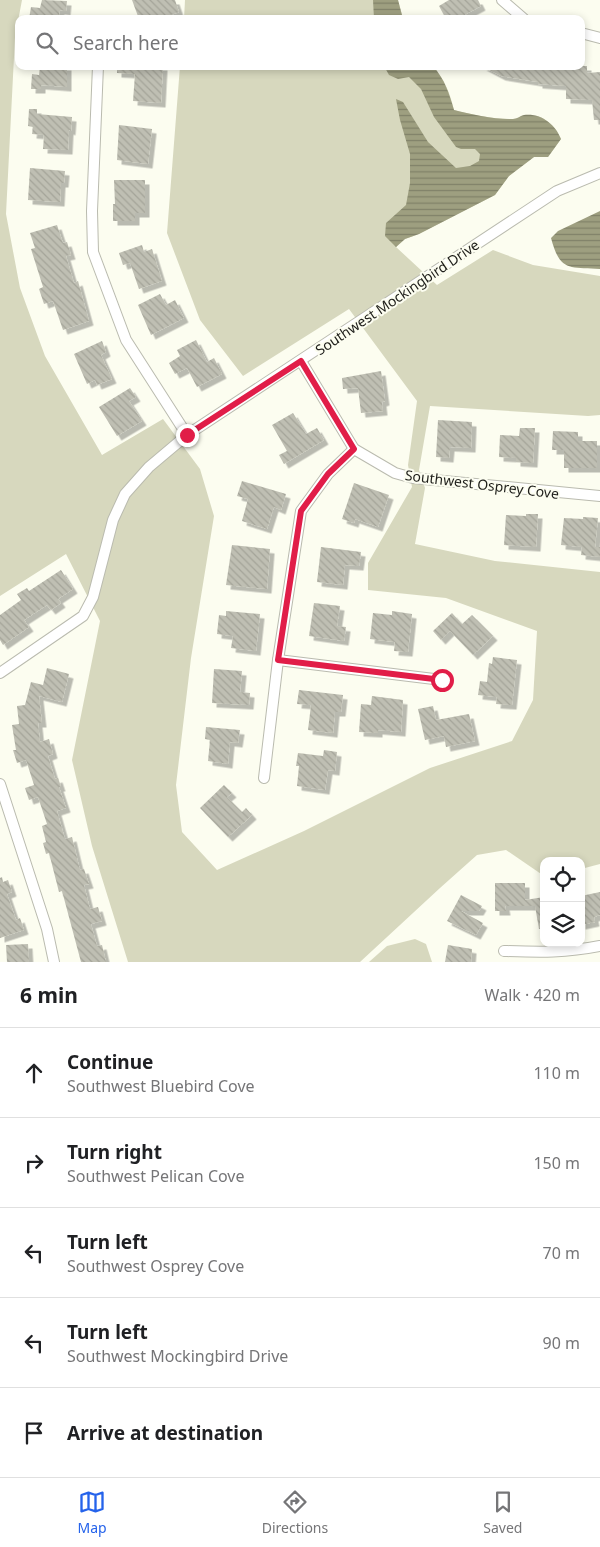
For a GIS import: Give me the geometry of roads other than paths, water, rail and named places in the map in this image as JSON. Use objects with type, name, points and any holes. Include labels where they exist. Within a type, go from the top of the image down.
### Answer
[{"type":"street","points":[[502,0],[519,15]]},
{"type":"street","points":[[585,34],[600,38]]},
{"type":"street","points":[[98,70],[92,211],[93,252],[126,340],[187,435]]},
{"type":"street","name":"Southwest Mockingbird Drive","points":[[0,673],[83,616],[93,597],[113,520],[125,494],[149,467],[187,435],[557,191],[600,173]]},
{"type":"street","name":"Southwest Osprey Cove","points":[[301,361],[354,449],[395,473],[413,478],[600,496]]},
{"type":"street","points":[[264,778],[278,660],[301,511],[328,474],[354,449]]},
{"type":"street","points":[[278,660],[442,680]]},
{"type":"street","points":[[0,784],[47,929],[54,962]]},
{"type":"street","points":[[504,951],[573,952],[600,946]]}]
